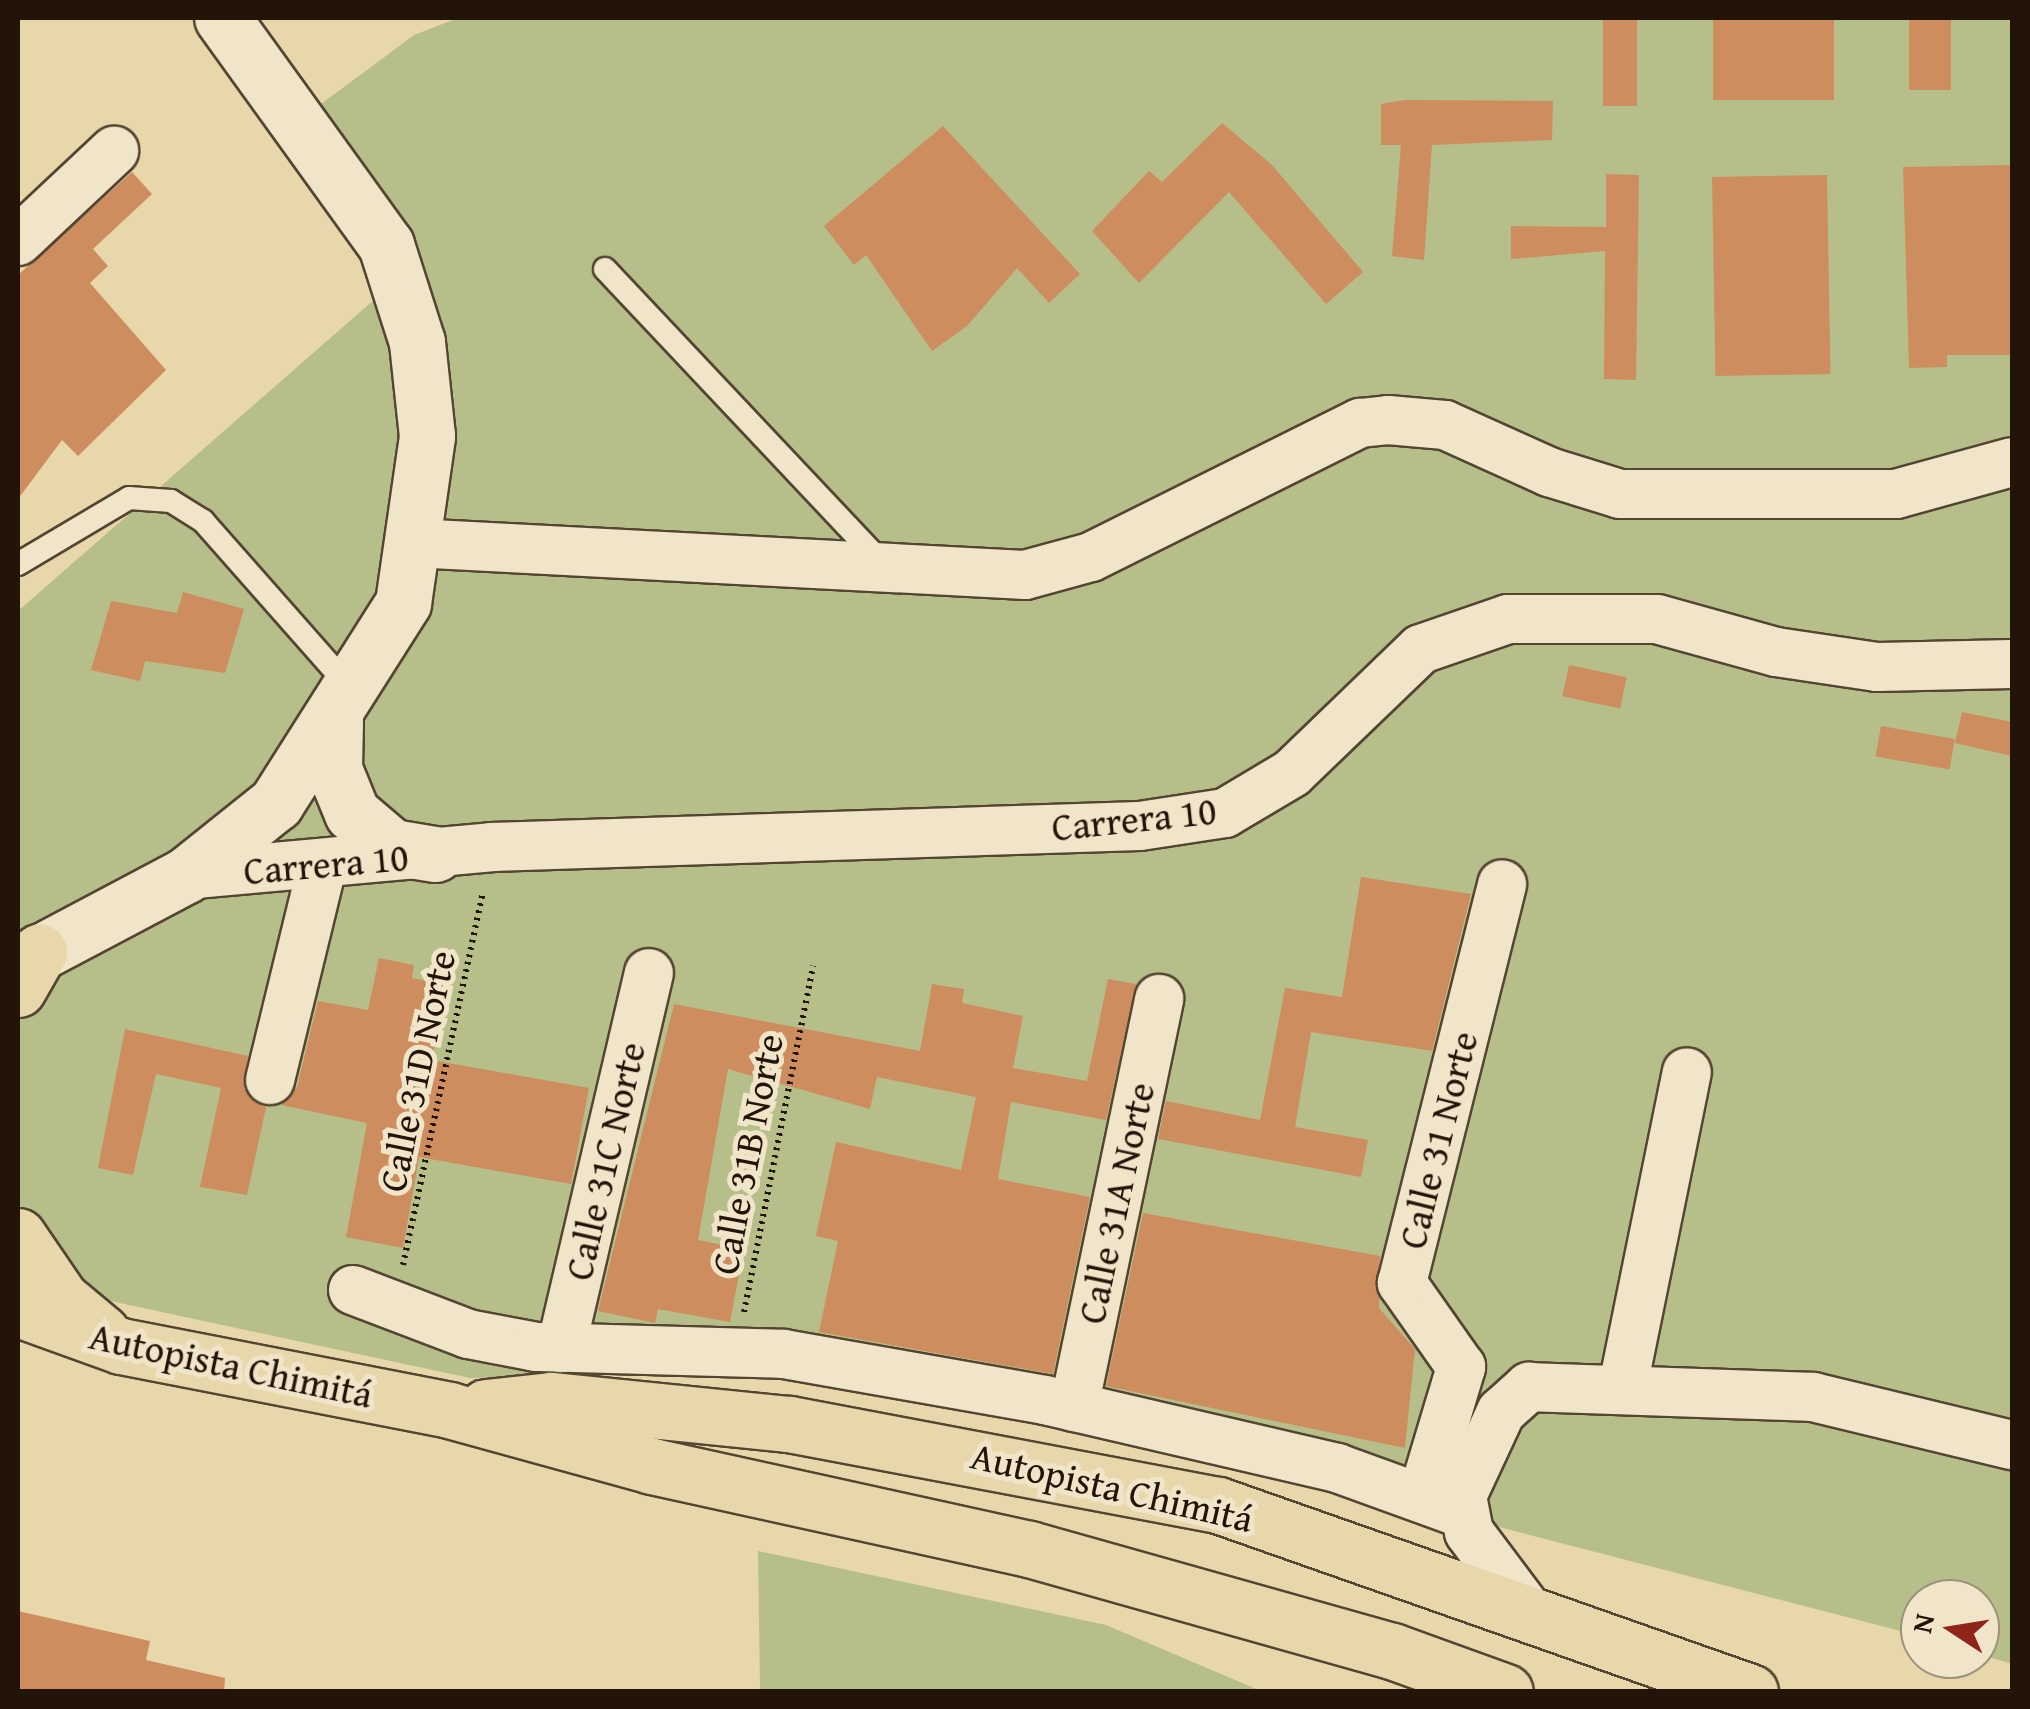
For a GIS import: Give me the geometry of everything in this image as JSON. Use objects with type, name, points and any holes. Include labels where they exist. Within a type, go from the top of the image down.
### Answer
[{"type":"highway","points":[[18,1236],[61,1298],[121,1346]]},
{"type":"highway","name":"Autopista Chimitá","points":[[18,1309],[121,1346],[448,1410],[652,1466],[1178,1588],[1506,1692]]},
{"type":"highway","name":"Autopista Chimitá","points":[[448,1410],[551,1400],[642,1406],[1016,1461],[1218,1505],[1526,1608],[1750,1692]]},
{"type":"street","points":[[25,968],[186,875],[276,803],[344,706],[403,603],[427,436],[417,342],[386,244],[222,18]]},
{"type":"street","points":[[18,241],[114,151]]},
{"type":"street","points":[[412,544],[1026,574],[1091,557],[1360,423],[1388,420],[1444,424],[1548,472],[1620,494],[1896,494],[2012,462]]},
{"type":"street","name":"Carrera 10","points":[[186,875],[322,867],[492,847],[1140,826],[1226,812],[1292,772],[1422,649],[1508,620],[1658,619],[1776,652],[1877,667],[2012,664]]},
{"type":"street","points":[[344,706],[334,768],[352,813],[392,847],[434,854]]},
{"type":"street","points":[[270,1080],[322,867]]},
{"type":"street","name":"Calle 31 Norte","points":[[1443,1504],[1461,1368],[1402,1283],[1502,884]]},
{"type":"street","name":"Calle 31C Norte","points":[[561,1348],[649,974]]},
{"type":"street","name":"Calle 31A Norte","points":[[1074,1407],[1159,999]]},
{"type":"street","points":[[1623,1386],[1687,1072]]},
{"type":"street","points":[[373,1298],[468,1334],[561,1348],[736,1352],[1074,1407],[1443,1504],[1526,1608]]},
{"type":"street","points":[[1443,1504],[1466,1479],[1513,1398],[1545,1382],[1813,1397],[2012,1444]]},
{"type":"lane","points":[[604,269],[885,566]]},
{"type":"lane","points":[[18,564],[129,498],[171,501],[203,521],[344,706]]},
{"type":"path","name":"Calle 31D Norte","points":[[373,1298],[492,847]]},
{"type":"path","name":"Calle 31B Norte","points":[[736,1352],[813,966]]},
{"type":"green space","points":[[458,18],[2012,18],[2012,1664],[2000,1660],[2000,1579],[1900,1579],[1900,1631],[1306,1477],[789,1372],[470,1378],[78,1294],[18,1244],[18,611],[383,292],[274,139],[414,35]]},
{"type":"green space","points":[[758,1551],[1106,1625],[1261,1691],[760,1691]]},
{"type":"building","points":[[1603,18],[1637,18],[1637,106],[1603,106]]},
{"type":"building","points":[[1713,18],[1834,18],[1834,100],[1713,100]]},
{"type":"building","points":[[1909,18],[1951,18],[1951,90],[1909,90]]},
{"type":"building","points":[[1405,100],[1553,101],[1552,140],[1432,145],[1424,260],[1392,256],[1401,145],[1381,145],[1381,104]]},
{"type":"building","points":[[1222,123],[1272,165],[1363,272],[1326,304],[1229,192],[1139,283],[1092,231],[1149,171],[1162,182]]},
{"type":"building","points":[[943,126],[1080,274],[1049,303],[1017,268],[967,326],[932,351],[866,255],[854,265],[824,226]]},
{"type":"building","points":[[2012,165],[2012,355],[1947,355],[1947,367],[1909,368],[1903,167]]},
{"type":"building","points":[[132,172],[152,194],[93,249],[108,266],[90,283],[166,370],[78,456],[62,440],[18,499],[18,275]]},
{"type":"building","points":[[1606,174],[1639,175],[1636,380],[1604,379],[1605,251],[1511,259],[1511,226],[1606,227]]},
{"type":"building","points":[[1827,175],[1830,374],[1715,376],[1712,177]]},
{"type":"building","points":[[183,592],[244,609],[225,673],[145,661],[140,681],[91,670],[111,601],[177,613]]},
{"type":"building","points":[[1569,665],[1627,677],[1620,709],[1562,696]]},
{"type":"building","points":[[1962,712],[2012,722],[2012,756],[1955,743]]},
{"type":"building","points":[[1881,726],[1955,739],[1949,770],[1876,757]]},
{"type":"building","points":[[1361,877],[1471,894],[1432,1051],[1311,1032],[1295,1127],[1368,1140],[1361,1177],[1158,1139],[1166,1101],[1260,1120],[1285,988],[1342,997]]},
{"type":"building","points":[[379,958],[414,965],[412,978],[447,985],[432,1060],[589,1088],[571,1184],[419,1157],[403,1248],[346,1237],[367,1123],[281,1105],[297,1087],[318,1001],[368,1010]]},
{"type":"building","points":[[1108,979],[1136,984],[1106,1120],[1011,1102],[998,1179],[1090,1197],[1053,1374],[819,1332],[838,1241],[816,1236],[836,1142],[961,1170],[976,1097],[877,1077],[870,1109],[728,1069],[698,1240],[744,1249],[730,1322],[658,1309],[655,1323],[598,1311],[674,1004],[920,1051],[932,984],[964,989],[962,1003],[1023,1016],[1013,1068],[1087,1081]]},
{"type":"building","points":[[125,1029],[248,1056],[244,1089],[266,1107],[247,1195],[200,1187],[221,1088],[156,1074],[133,1175],[98,1168]]},
{"type":"building","points":[[1143,1213],[1380,1256],[1379,1308],[1415,1349],[1405,1448],[1106,1386]]},
{"type":"building","points":[[18,1611],[150,1641],[146,1660],[225,1678],[224,1692],[18,1692]]}]
